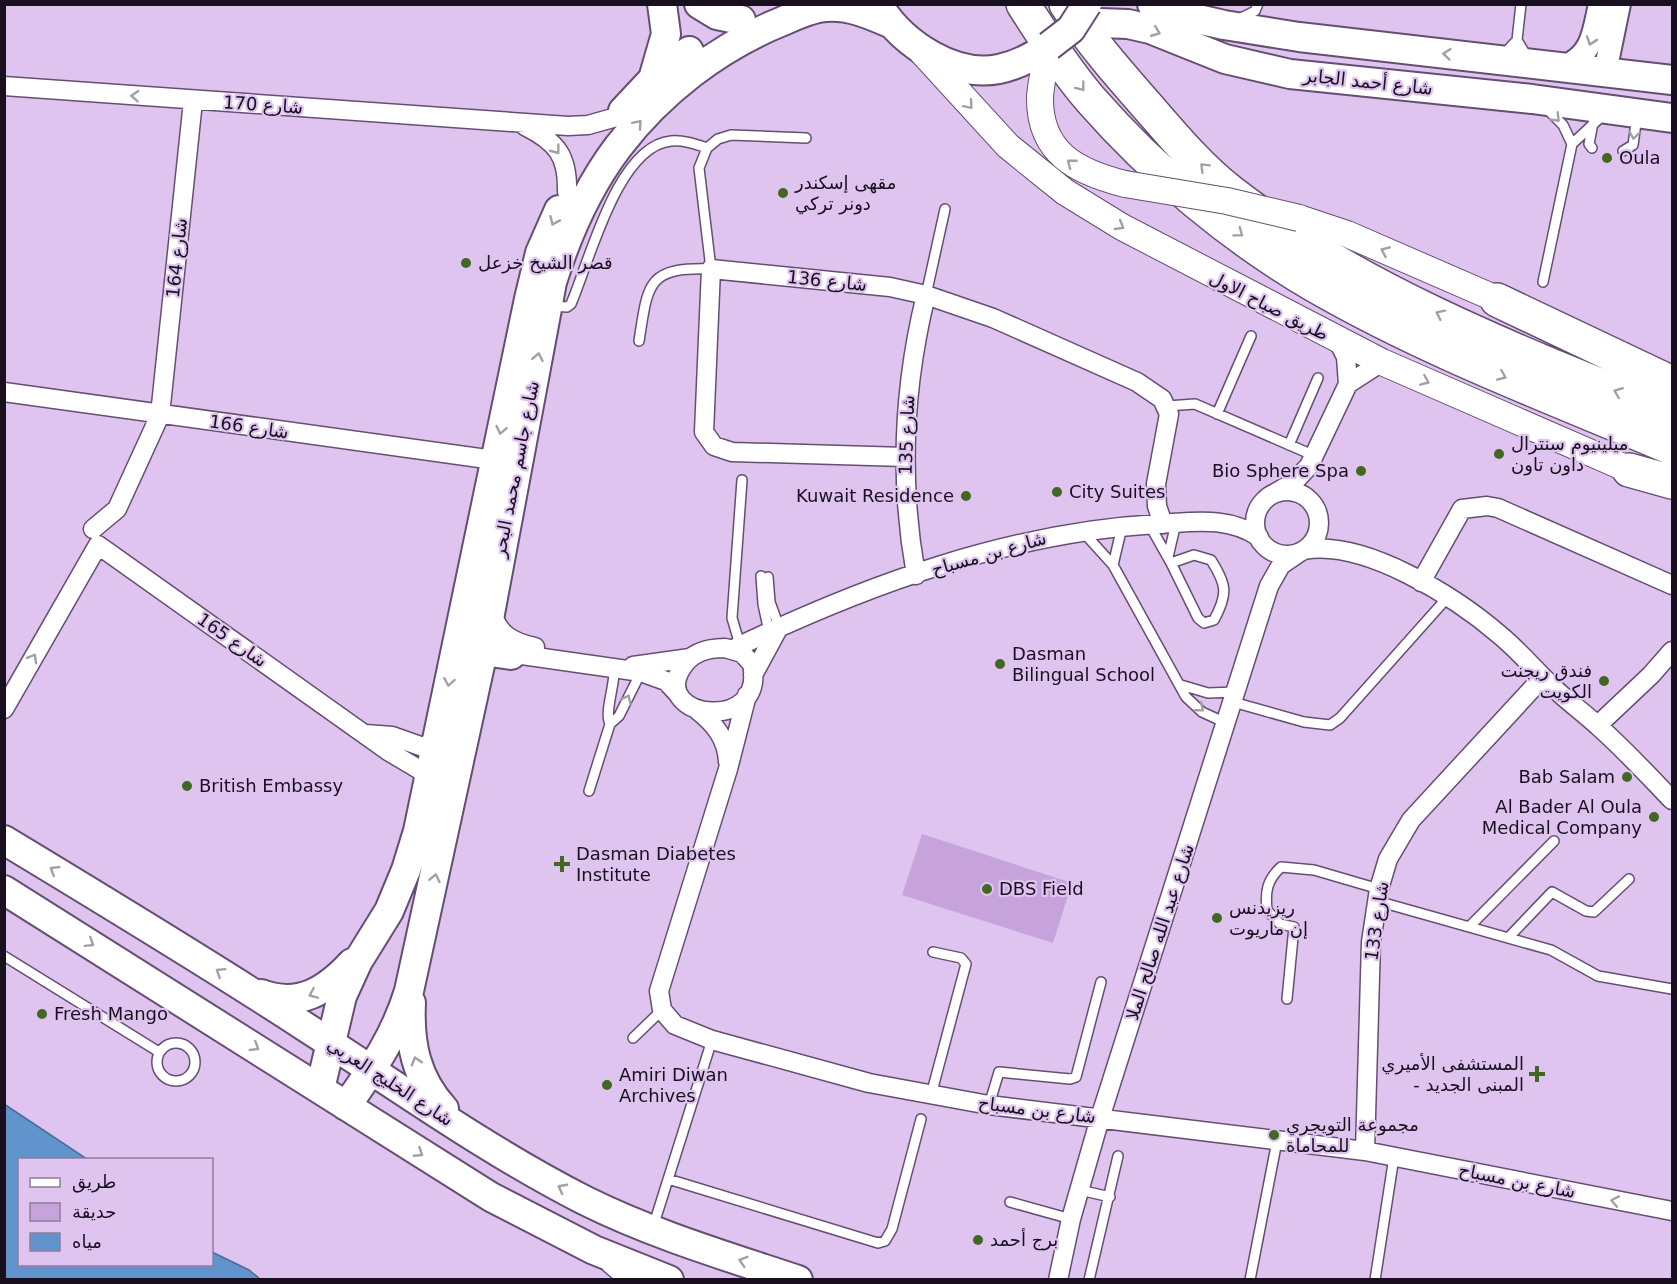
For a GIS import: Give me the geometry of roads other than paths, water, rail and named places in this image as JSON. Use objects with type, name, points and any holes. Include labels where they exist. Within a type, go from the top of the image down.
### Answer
[{"type":"highway","points":[[1023,4],[1077,83],[1124,135],[1206,209],[1258,248],[1313,284],[1371,315],[1471,363],[1672,448]]},
{"type":"highway","points":[[1068,17],[1200,164],[1229,191],[1287,233],[1376,283],[1485,335],[1672,414]]},
{"type":"highway","points":[[1497,300],[1672,383]]},
{"type":"highway","points":[[1629,470],[1672,482]]},
{"type":"main road","points":[[653,79],[666,34],[662,4]]},
{"type":"main road","points":[[699,4],[717,15],[741,20]]},
{"type":"main road","name":"شارع جاسم محمد البحر","points":[[320,1089],[342,996],[370,940],[388,911],[406,870],[438,740],[494,460],[540,253],[567,192],[620,116],[653,79],[694,47],[770,4]]},
{"type":"main road","name":"شارع أحمد الجابر","points":[[1152,4],[1172,13],[1224,26],[1299,38],[1566,66],[1672,80]]},
{"type":"main road","name":"شارع جاسم محمد البحر","points":[[346,1106],[372,1070],[404,1010],[483,651],[552,282],[573,225],[624,158],[653,106],[726,49],[765,28],[824,7],[885,14],[916,46],[950,63],[974,70],[996,70],[1014,65],[1049,46],[1068,17]]},
{"type":"main road","name":"شارع أحمد الجابر","points":[[1068,17],[1093,14],[1150,29],[1225,59],[1267,69],[1532,99],[1614,116],[1672,118]]},
{"type":"main road","name":"طريق صباح الاول","points":[[916,46],[1008,146],[1065,192],[1153,244],[1382,362],[1672,490]]},
{"type":"main road","points":[[1049,46],[1041,96],[1042,117],[1046,133],[1055,148],[1084,172],[1125,184],[1227,201],[1299,218],[1347,234],[1497,300],[1672,367]]},
{"type":"main road","points":[[1464,92],[1509,86],[1591,95],[1601,90],[1605,72]]},
{"type":"main road","points":[[460,626],[466,640],[483,651],[511,655]]},
{"type":"main road","name":"شارع الخليج العربي","points":[[4,840],[250,991],[477,1138],[585,1200],[652,1229],[798,1280]]},
{"type":"main road","points":[[4,890],[457,1177],[559,1233],[669,1280]]},
{"type":"main road","points":[[388,911],[391,924],[399,932],[417,932],[425,922]]},
{"type":"main road","points":[[250,991],[284,1000],[313,995],[341,974],[370,940]]},
{"type":"main road","points":[[413,974],[412,1042],[420,1076],[443,1108],[477,1138]]},
{"type":"street","points":[[1566,66],[1581,58],[1589,48],[1600,4]]},
{"type":"street","points":[[1605,72],[1619,4]]},
{"type":"street","name":"شارع 170","points":[[4,86],[578,126],[620,116]]},
{"type":"street","name":"شارع 164","points":[[96,537],[117,509],[160,415],[193,100]]},
{"type":"street","name":"شارع 170","points":[[521,123],[547,139],[560,153],[568,172],[567,192]]},
{"type":"street","points":[[711,269],[704,422],[706,436],[711,443],[732,452],[905,458]]},
{"type":"street","name":"شارع 136","points":[[711,269],[890,287],[926,295],[993,318],[1137,382],[1156,394],[1167,406]]},
{"type":"street","name":"شارع 135","points":[[915,575],[908,521],[905,458],[910,371],[926,295]]},
{"type":"street","points":[[1338,341],[1348,366],[1348,384],[1315,456],[1299,478],[1270,496],[1257,513],[1255,525],[1260,539],[1279,553],[1330,548],[1357,553]]},
{"type":"street","points":[[1348,384],[1382,362]]},
{"type":"street","name":"شارع 166","points":[[4,392],[494,460]]},
{"type":"street","points":[[1162,523],[1156,496],[1157,472],[1170,422],[1167,406]]},
{"type":"street","points":[[1302,551],[1317,534],[1317,511],[1312,487],[1315,456]]},
{"type":"street","points":[[1270,496],[1286,491],[1298,493],[1308,499],[1331,534],[1357,553],[1421,582],[1500,635],[1543,677],[1598,725],[1672,800]]},
{"type":"street","name":"شارع بن مسباح","points":[[736,647],[774,629],[915,575],[1005,546],[1082,531],[1209,520],[1242,511],[1270,496]]},
{"type":"street","points":[[1421,582],[1462,509],[1487,506],[1498,508],[1672,585]]},
{"type":"street","name":"شارع بن مسباح","points":[[1209,520],[1242,527],[1260,539]]},
{"type":"street","points":[[4,709],[96,537]]},
{"type":"street","name":"شارع 165","points":[[96,537],[366,734],[420,770],[429,781]]},
{"type":"street","name":"شارع عبد الله صالح الملا","points":[[1260,539],[1269,561],[1269,586]]},
{"type":"street","name":"شارع عبد الله صالح الملا","points":[[1058,1280],[1071,1219],[1100,1118],[1269,586],[1281,565],[1302,551]]},
{"type":"street","points":[[490,607],[499,629],[507,638],[521,644],[629,666],[690,658],[708,649],[736,647],[750,660],[753,675]]},
{"type":"street","points":[[662,1010],[659,991],[728,769],[753,675],[774,629]]},
{"type":"street","points":[[1598,725],[1651,675],[1672,651]]},
{"type":"street","points":[[475,688],[490,667],[511,655],[641,672],[666,681],[713,723],[727,750],[728,769]]},
{"type":"street","points":[[679,695],[677,677],[690,658]]},
{"type":"street","name":"شارع 133","points":[[1365,1151],[1371,942],[1378,895],[1388,859],[1412,820],[1543,677]]},
{"type":"street","points":[[697,710],[724,712],[737,706],[747,695]]},
{"type":"street","name":"شارع 165","points":[[366,734],[392,736],[423,747],[438,740]]},
{"type":"street","name":"شارع بن مسباح","points":[[662,1010],[675,1025],[712,1040],[837,1075],[931,1095],[989,1105],[1365,1151],[1672,1212]]},
{"type":"lane","points":[[1224,26],[1255,10],[1258,4]]},
{"type":"lane","points":[[1521,4],[1517,40],[1520,48],[1537,64]]},
{"type":"lane","points":[[1493,60],[1507,53],[1517,40]]},
{"type":"lane","points":[[1532,99],[1563,125],[1572,144],[1543,282]]},
{"type":"lane","points":[[1572,144],[1614,116]]},
{"type":"lane","points":[[1592,148],[1589,144],[1614,116]]},
{"type":"lane","points":[[1614,116],[1633,145],[1623,151]]},
{"type":"lane","points":[[639,341],[647,294],[656,281],[676,269],[711,269],[699,168],[707,148],[718,139],[731,135],[806,138]]},
{"type":"lane","points":[[624,158],[669,141],[689,142],[707,148]]},
{"type":"lane","points":[[926,295],[945,209]]},
{"type":"lane","points":[[1217,414],[1251,336]]},
{"type":"lane","points":[[1289,445],[1318,378]]},
{"type":"lane","points":[[1167,406],[1195,404],[1315,456]]},
{"type":"lane","points":[[736,647],[732,618],[742,480]]},
{"type":"lane","points":[[1162,523],[1169,560]]},
{"type":"lane","points":[[1162,523],[1169,560],[1198,618],[1204,623],[1214,620],[1224,602],[1224,585],[1211,560],[1194,555],[1169,560]]},
{"type":"lane","points":[[1113,565],[1122,526]]},
{"type":"lane","points":[[1082,531],[1113,565],[1186,697],[1202,712],[1226,723]]},
{"type":"lane","points":[[764,576],[774,629]]},
{"type":"lane","points":[[1181,685],[1208,693],[1234,697],[1304,722],[1330,725],[1340,718],[1447,598]]},
{"type":"lane","points":[[589,792],[610,724],[607,712],[613,693],[614,669]]},
{"type":"lane","points":[[610,724],[620,716],[641,672]]},
{"type":"lane","points":[[1469,927],[1554,841]]},
{"type":"lane","points":[[1287,999],[1294,927],[1280,924],[1267,910],[1267,886],[1281,867],[1298,867],[1469,927],[1551,950],[1598,976],[1672,989]]},
{"type":"lane","points":[[1508,938],[1544,897],[1552,892],[1586,911],[1594,912],[1629,879]]},
{"type":"lane","points":[[931,1095],[966,964],[961,958],[933,952]]},
{"type":"lane","points":[[4,956],[159,1052]]},
{"type":"lane","points":[[989,1105],[999,1072],[1070,1079],[1076,1077],[1101,982]]},
{"type":"lane","points":[[633,1038],[662,1010]]},
{"type":"lane","points":[[652,1229],[712,1040]]},
{"type":"lane","points":[[170,1043],[184,1044],[194,1054],[194,1068],[190,1075],[178,1081],[164,1078],[157,1066],[159,1052],[170,1043]]},
{"type":"lane","points":[[668,1179],[878,1243],[885,1241],[892,1229],[921,1119]]},
{"type":"lane","points":[[1250,1280],[1277,1141]]},
{"type":"lane","points":[[1089,1280],[1118,1156]]},
{"type":"lane","points":[[1375,1280],[1394,1157]]},
{"type":"lane","points":[[1080,1190],[1110,1197]]},
{"type":"lane","points":[[1010,1202],[1071,1219]]},
{"type":"lane","points":[[559,1233],[622,1280]]},
{"type":"water","points":[[4,1104],[85,1158],[18,1158],[18,1266],[213,1266],[213,1252],[249,1270],[260,1279],[5,1279]]},
{"type":"place","name":"Oula","points":[[1607,158]]},
{"type":"place","name":"مقهى إسكندر دونر تركي","points":[[783,193]]},
{"type":"place","name":"قصر الشيخ خزعل","points":[[466,263]]},
{"type":"place","name":"ميلينيوم سنترال داون تاون","points":[[1499,454]]},
{"type":"place","name":"Bio Sphere Spa","points":[[1361,471]]},
{"type":"place","name":"City Suites","points":[[1057,492]]},
{"type":"place","name":"Kuwait Residence","points":[[966,496]]},
{"type":"place","name":"Dasman Bilingual School","points":[[1000,664]]},
{"type":"place","name":"فندق ريجنت الكويت","points":[[1604,681]]},
{"type":"place","name":"Bab Salam","points":[[1627,777]]},
{"type":"place","name":"British Embassy","points":[[187,786]]},
{"type":"place","name":"Al Bader Al Oula Medical Company","points":[[1654,817]]},
{"type":"place","name":"Dasman Diabetes Institute","points":[[562,864]]},
{"type":"place","name":"DBS Field","points":[[987,889]]},
{"type":"place","name":"ريزيدنس إن ماريوت","points":[[1217,918]]},
{"type":"place","name":"Fresh Mango","points":[[42,1014]]},
{"type":"place","name":"المستشفى الأميري - المبنى الجديد","points":[[1537,1074]]},
{"type":"place","name":"Amiri Diwan Archives","points":[[607,1085]]},
{"type":"place","name":"مجموعة التويجري للمحاماة","points":[[1274,1135]]},
{"type":"place","name":"برج أحمد","points":[[978,1240]]}]
